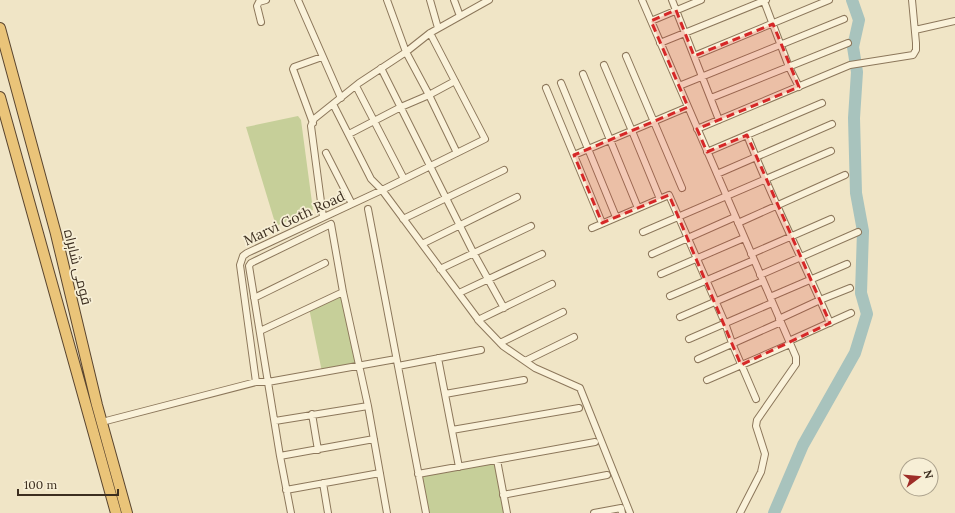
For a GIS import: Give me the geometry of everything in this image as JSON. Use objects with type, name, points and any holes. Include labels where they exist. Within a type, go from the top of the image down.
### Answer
[{"type":"highway","name":"قومی شاہراہ","points":[[0,28],[56,234],[102,422],[127,513]]},
{"type":"highway","name":"قومی شاہراہ","points":[[0,97],[116,513]]},
{"type":"street","points":[[261,22],[257,6],[259,2],[266,0]]},
{"type":"street","points":[[298,0],[341,98]]},
{"type":"street","points":[[386,0],[406,52],[457,153]]},
{"type":"street","points":[[430,0],[438,28]]},
{"type":"street","points":[[454,0],[460,16]]},
{"type":"street","points":[[323,217],[311,126],[314,119],[356,86],[406,52],[430,33],[489,0]]},
{"type":"street","points":[[642,0],[796,357],[796,364],[757,420],[756,426],[765,454],[760,472],[740,513]]},
{"type":"street","points":[[672,0],[720,120]]},
{"type":"street","points":[[651,21],[701,0]]},
{"type":"street","points":[[660,43],[765,0],[789,67],[799,87]]},
{"type":"street","points":[[694,56],[829,0]]},
{"type":"street","points":[[697,129],[850,65],[913,55],[916,50],[912,0]]},
{"type":"street","points":[[679,86],[844,19]]},
{"type":"street","points":[[914,30],[955,22]]},
{"type":"street","points":[[349,134],[401,107],[455,82],[430,33]]},
{"type":"street","points":[[711,98],[848,42]]},
{"type":"street","points":[[313,123],[293,69],[294,67],[322,56]]},
{"type":"street","points":[[626,56],[682,188]]},
{"type":"street","points":[[604,65],[660,199]]},
{"type":"street","points":[[381,68],[473,252],[504,308]]},
{"type":"street","points":[[583,74],[638,208]]},
{"type":"street","name":"Marvi Goth Road","points":[[256,382],[240,260],[247,252],[382,190],[485,139],[455,82]]},
{"type":"street","points":[[561,82],[616,217]]},
{"type":"street","points":[[356,86],[404,179]]},
{"type":"street","points":[[546,88],[602,223]]},
{"type":"street","points":[[707,152],[822,103]]},
{"type":"street","points":[[333,104],[371,179],[382,190],[478,320],[500,343],[535,368],[580,388],[630,513]]},
{"type":"street","points":[[574,156],[688,108]]},
{"type":"street","points":[[717,174],[832,124]]},
{"type":"street","points":[[748,135],[766,180],[812,279],[830,323]]},
{"type":"street","points":[[643,232],[831,151]]},
{"type":"street","points":[[326,153],[352,204]]},
{"type":"street","points":[[403,219],[504,170]]},
{"type":"street","points":[[652,254],[687,238],[778,205],[845,175]]},
{"type":"street","points":[[592,228],[669,195],[716,301],[732,344],[756,399]]},
{"type":"street","points":[[422,244],[517,197]]},
{"type":"street","points":[[368,209],[426,513]]},
{"type":"street","points":[[670,296],[753,257],[792,236],[832,219]]},
{"type":"street","points":[[291,513],[280,456],[249,266],[251,263],[331,224],[343,292],[360,366],[388,513]]},
{"type":"street","points":[[440,269],[473,252],[531,226]]},
{"type":"street","points":[[680,317],[716,301],[802,257],[858,232]]},
{"type":"street","points":[[661,274],[744,238]]},
{"type":"street","points":[[459,294],[542,254]]},
{"type":"street","points":[[254,298],[325,263]]},
{"type":"street","points":[[689,339],[725,323],[812,279],[847,264]]},
{"type":"street","points":[[478,320],[552,284]]},
{"type":"street","points":[[698,359],[732,344],[820,300],[850,288]]},
{"type":"street","points":[[260,331],[343,292]]},
{"type":"street","points":[[500,343],[563,312]]},
{"type":"street","points":[[707,380],[741,366],[851,313]]},
{"type":"street","points":[[525,361],[574,337]]},
{"type":"street","points":[[102,422],[256,382],[268,382],[360,366],[438,358],[481,350]]},
{"type":"street","points":[[438,358],[459,467]]},
{"type":"street","points":[[445,394],[524,380]]},
{"type":"street","points":[[275,421],[368,406]]},
{"type":"street","points":[[452,430],[579,408]]},
{"type":"street","points":[[312,414],[318,450]]},
{"type":"street","points":[[280,456],[374,439]]},
{"type":"street","points":[[418,474],[595,442]]},
{"type":"street","points":[[497,460],[507,513]]},
{"type":"street","points":[[286,490],[380,473]]},
{"type":"street","points":[[503,495],[607,475]]},
{"type":"street","points":[[323,483],[328,513]]},
{"type":"street","points":[[594,513],[621,508],[622,513]]},
{"type":"highlighted area","points":[[676,10],[694,56],[773,24],[799,87],[697,129],[707,152],[747,135],[830,323],[741,365],[669,195],[602,223],[574,155],[688,107],[651,21]]},
{"type":"green space","points":[[298,116],[301,120],[313,210],[276,226],[246,127]]},
{"type":"green space","points":[[343,292],[360,366],[322,372],[309,308]]},
{"type":"green space","points":[[497,460],[507,513],[426,513],[418,474]]},
{"type":"waterway","points":[[774,513],[803,445],[855,353],[867,314],[861,293],[863,231],[856,193],[854,118],[857,72],[853,47],[859,20],[852,0]]}]
